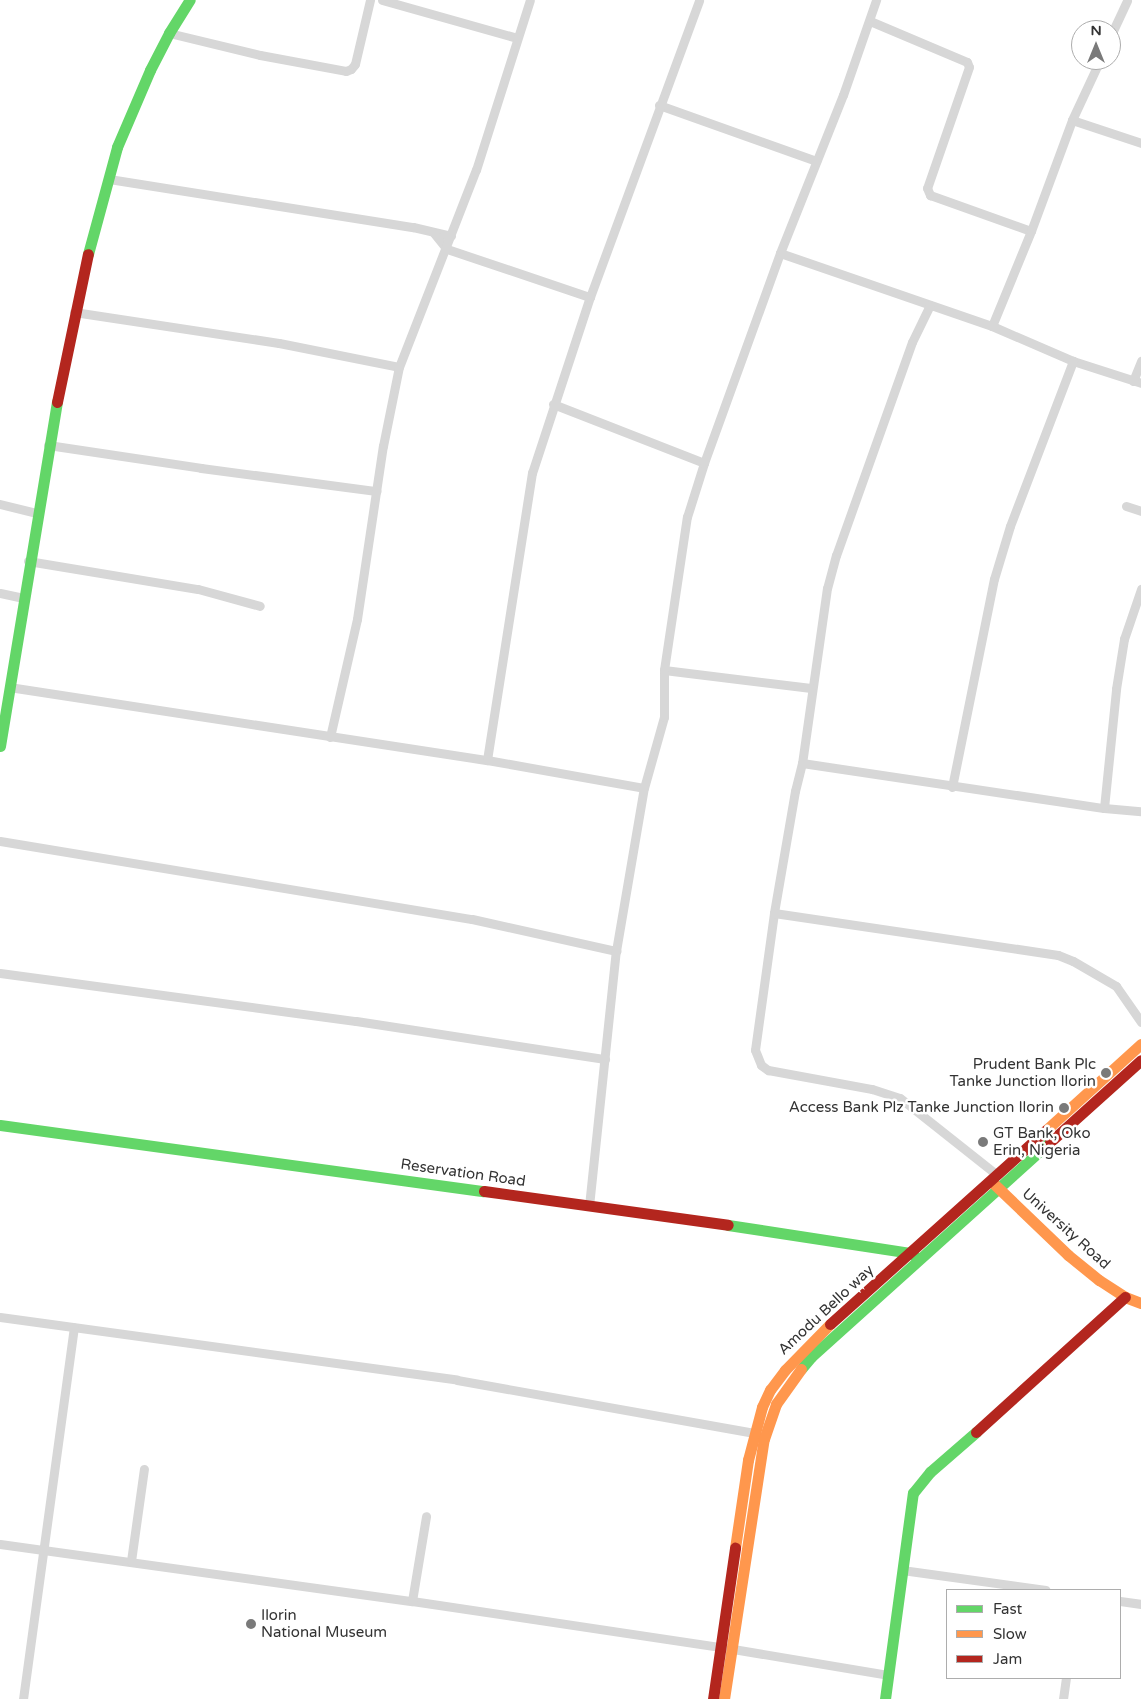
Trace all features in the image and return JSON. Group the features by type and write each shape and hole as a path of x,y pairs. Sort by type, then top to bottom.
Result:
{"street":[{"path":"0,746 19,634 36,512 74,312 117,147 169,33 190,0"},
{"path":"169,33 260,56 346,71 355,64 370,0"},
{"path":"382,0 517,38"},
{"path":"330,737 357,619 382,446 399,367 476,170 530,0"},
{"path":"487,760 532,473 553,404 590,297 699,0"},
{"path":"589,1206 616,951 644,788 664,717 664,670 688,516 704,463 780,253 870,21 876,0"},
{"path":"1118,20 1127,0"},
{"path":"870,21 967,62 969,67 927,188 930,194 1031,230"},
{"path":"992,326 1031,230 1072,120 1095,70"},
{"path":"659,105 816,161"},
{"path":"1072,120 1141,143"},
{"path":"109,179 451,236"},
{"path":"433,232 446,249 590,297"},
{"path":"780,253 992,326 1073,360 1137,382 1141,361"},
{"path":"930,305 912,342 836,555 823,608 802,763 795,791 774,913 755,1042 756,1058 768,1070 872,1089 894,1095 950,1137 996,1179"},
{"path":"74,312 279,343 399,367"},
{"path":"952,787 994,579 1010,526 1073,360"},
{"path":"553,404 704,463"},
{"path":"48,445 201,468 376,490"},
{"path":"0,504 36,512"},
{"path":"1126,506 1141,511"},
{"path":"28,561 198,589 260,606"},
{"path":"1104,808 1116,689 1124,639 1141,589"},
{"path":"0,593 23,598"},
{"path":"664,670 811,688"},
{"path":"9,687 487,760 644,788"},
{"path":"802,763 952,787 1104,808 1141,811"},
{"path":"0,840 472,919 616,951"},
{"path":"774,913 1058,955 1073,960 1116,986 1141,1022"},
{"path":"0,973 327,1016 605,1059"},
{"name":"Amodu Bello way","path":"713,1699 727,1648 764,1439 776,1404 791,1381 811,1357 920,1259 996,1179 1141,1044"},
{"name":"Amodu Bello way","path":"724,1699 727,1648 748,1460 754,1433 766,1398 785,1370 835,1319 996,1179 1141,1060"},
{"name":"Reservation Road","path":"0,1125 589,1206 910,1253 920,1259"},
{"name":"University Road","path":"996,1179 1098,1270 1121,1285 1141,1294"},
{"name":"University Road","path":"996,1179 1068,1255 1125,1297 1141,1303"},
{"path":"885,1699 913,1493 919,1484 944,1459 1009,1404 1125,1297"},
{"path":"0,1317 457,1380 754,1433"},
{"path":"23,1699 74,1327"},
{"path":"131,1561 144,1470"},
{"path":"412,1601 426,1516"},
{"path":"0,1544 412,1601 727,1648 888,1675"},
{"path":"902,1570 1039,1589"},
{"path":"1121,1601 1141,1604"},
{"path":"1063,1699 1066,1679"}],"traffic: fast":[{"path":"88,254 117,147 150,70 169,33 190,0"},
{"path":"0,746 57,402"},
{"path":"0,1125 484,1191"},
{"path":"801,1369 811,1357 1050,1142"},
{"path":"728,1225 910,1253 915,1256"},
{"path":"885,1699 913,1493 930,1472 976,1432"}],"traffic: slow":[{"path":"1046,1130 1141,1044"},
{"path":"993,1183 1068,1255 1099,1280 1125,1297 1141,1303"},
{"path":"735,1548 748,1460 762,1407 770,1390 785,1370 830,1324"},
{"path":"724,1699 764,1439 776,1404 801,1369"}],"traffic: jam":[{"path":"57,402 88,254"},
{"path":"1050,1142 1141,1060"},
{"path":"830,1324 1046,1130"},
{"path":"484,1191 728,1225"},
{"path":"976,1432 1125,1297"},
{"path":"713,1699 735,1548"}],"place":[{"name":"Prudent Bank Plc Tanke Junction Ilorin","path":"1106,1073"},
{"name":"Access Bank Plz Tanke Junction Ilorin","path":"1064,1108"},
{"name":"GT Bank, Oko Erin, Nigeria","path":"983,1142"},
{"name":"Ilorin National Museum","path":"251,1624"}]}
